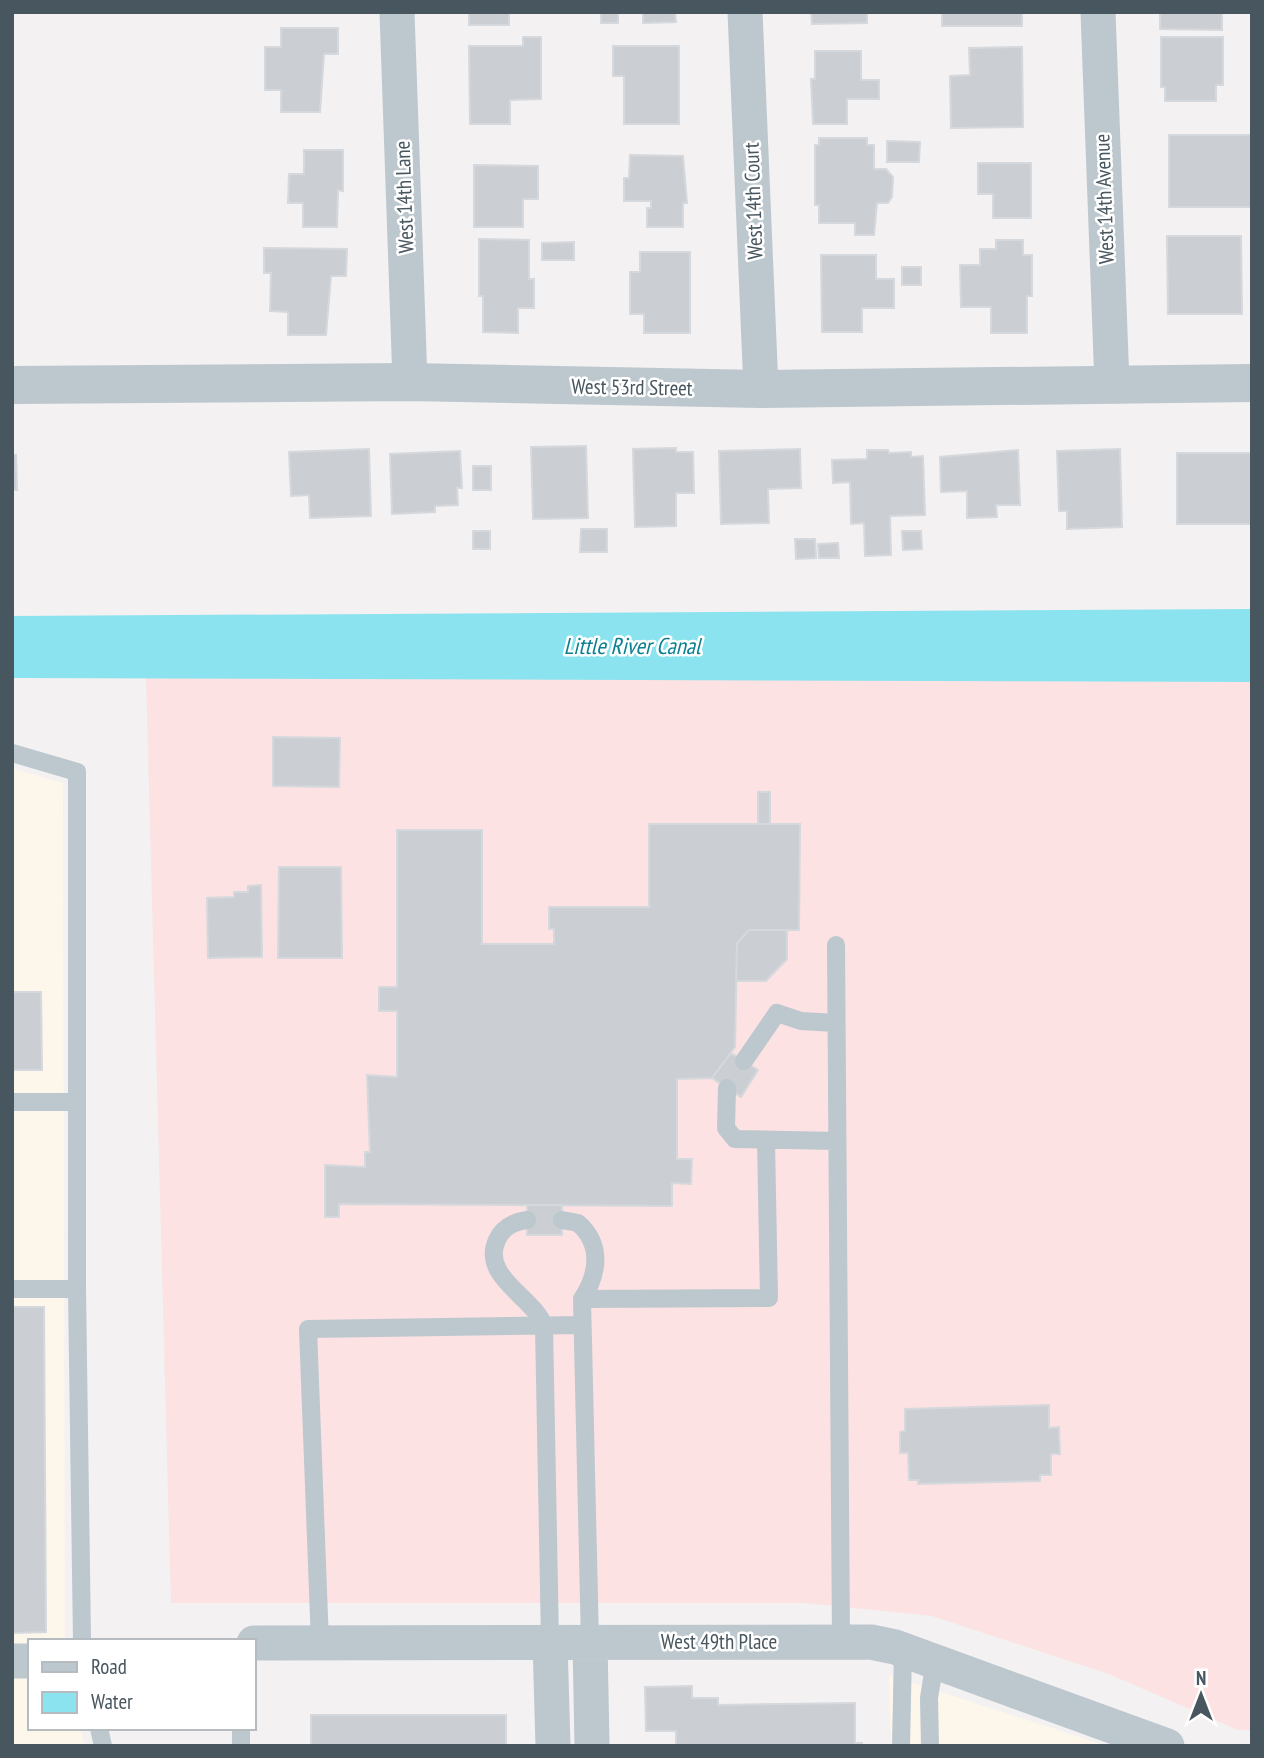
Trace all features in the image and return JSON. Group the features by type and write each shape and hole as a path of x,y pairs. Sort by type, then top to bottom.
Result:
{"street":[{"name":"West 14th Lane","path":"397,12 410,382"},
{"name":"West 14th Court","path":"746,12 761,390"},
{"name":"West 14th Avenue","path":"1098,12 1112,385"},
{"name":"West 53rd Street","path":"12,385 410,382 761,390 1252,383"},
{"path":"550,1641 553,1746"},
{"path":"590,1642 593,1746"},
{"name":"West 49th Place","path":"256,1643 871,1642 919,1655 1099,1733 1167,1746"}],"lane":[{"path":"12,753 77,772 77,1289 82,1639"},
{"path":"835,945 841,1641"},
{"path":"744,1061 777,1013 801,1020 835,1023"},
{"path":"727,1088 727,1133 735,1139 837,1141"},
{"path":"12,1102 77,1102"},
{"path":"582,1298 769,1298 766,1141"},
{"path":"527,1220 504,1228 496,1242 493,1258 501,1275 540,1314 544,1326 550,1641"},
{"path":"562,1220 578,1223 594,1244 595,1271 592,1284 582,1298 581,1325 590,1642"},
{"path":"12,1289 77,1289"},
{"path":"320,1643 308,1329 581,1325"},
{"path":"901,1746 919,1655"},
{"path":"919,1655 929,1698 930,1746"}],"shaded area":[{"path":"146,677 1252,682 1252,1730 1238,1730 1109,1674 932,1616 805,1603 171,1603"},
{"path":"12,768 63,783 65,1639 28,1639 28,1730 81,1730 85,1746 12,1746"},
{"path":"889,1675 1107,1746 891,1746"}],"water":[{"name":"Little River Canal","path":"1252,609 1252,682 12,678 12,616"}],"building":[{"path":"469,12 509,12 509,25 469,25"},
{"path":"601,12 618,12 618,23 601,23"},
{"path":"643,12 675,12 676,22 643,23"},
{"path":"811,12 867,12 867,23 812,24"},
{"path":"942,12 1022,12 1022,26 942,26"},
{"path":"1160,12 1222,12 1222,30 1160,29"},
{"path":"281,28 338,28 338,54 324,54 320,112 281,112 281,90 265,90 265,47 281,47"},
{"path":"523,37 541,37 541,99 510,100 510,124 470,124 469,46 523,46"},
{"path":"1161,37 1223,37 1223,85 1216,85 1216,101 1165,101 1165,87 1161,87"},
{"path":"613,46 679,46 679,124 624,124 624,76 613,76"},
{"path":"1022,47 1023,127 951,128 950,76 970,75 969,48"},
{"path":"815,51 861,51 861,80 879,80 879,99 847,99 847,124 813,124 811,79 815,79"},
{"path":"1169,135 1252,135 1252,207 1169,207"},
{"path":"819,138 867,138 867,145 874,145 874,169 886,169 893,177 892,197 888,203 877,203 874,235 855,235 855,223 819,223 819,205 815,205 815,145 819,145"},
{"path":"887,141 920,142 919,162 887,162"},
{"path":"304,150 343,150 343,191 338,190 337,227 303,227 303,203 288,203 289,174 304,174"},
{"path":"630,155 683,156 687,203 683,203 683,227 647,227 647,208 651,208 651,201 624,201 624,178 629,178"},
{"path":"978,163 1031,163 1031,218 993,218 993,194 978,194"},
{"path":"474,165 538,166 538,199 523,199 523,227 474,227"},
{"path":"1167,236 1241,236 1242,314 1168,314"},
{"path":"479,239 529,240 529,279 534,279 534,308 518,308 518,333 483,332 483,296 479,296"},
{"path":"996,240 1023,240 1023,255 1032,255 1032,296 1027,296 1027,333 991,333 991,307 961,307 960,265 980,265 980,249 996,249"},
{"path":"574,242 574,260 542,260 542,243"},
{"path":"264,248 347,249 346,276 331,276 326,335 288,335 288,312 270,311 271,273 264,273"},
{"path":"640,252 690,252 690,333 644,333 644,314 630,314 630,272 640,272"},
{"path":"821,255 876,255 876,279 894,279 894,308 862,308 862,332 822,332"},
{"path":"902,267 921,267 921,285 902,285"},
{"path":"586,446 588,518 533,519 531,447"},
{"path":"676,448 676,452 693,452 694,493 676,493 676,526 635,527 633,449"},
{"path":"369,449 371,516 310,518 309,495 291,496 289,452"},
{"path":"800,449 801,488 768,489 769,523 721,524 719,451"},
{"path":"1120,449 1122,527 1067,529 1067,511 1059,511 1057,451"},
{"path":"867,450 911,452 911,457 923,456 925,515 890,516 891,555 865,556 864,523 851,524 850,482 833,483 832,460 867,459"},
{"path":"1018,450 1020,505 996,505 997,517 967,518 967,491 941,492 940,457"},
{"path":"460,451 462,488 457,488 458,505 435,506 435,512 392,514 390,454"},
{"path":"1177,453 1252,453 1252,524 1177,524"},
{"path":"12,455 16,455 17,490 12,490"},
{"path":"473,466 491,466 491,490 473,490"},
{"path":"581,529 607,529 607,552 580,552"},
{"path":"473,531 490,531 490,549 473,549"},
{"path":"902,531 921,531 922,549 903,550"},
{"path":"795,539 815,539 816,558 796,559"},
{"path":"838,543 839,558 819,558 818,544"},
{"path":"273,737 340,738 339,787 273,786"},
{"path":"758,792 770,792 770,824 758,824"},
{"path":"649,824 800,824 799,930 749,930 737,943 735,1047 712,1078 677,1079 677,1159 692,1159 691,1184 672,1183 672,1206 339,1204 339,1217 325,1217 325,1165 365,1167 365,1152 370,1152 367,1075 397,1077 397,1011 379,1011 379,987 397,987 397,830 482,830 482,944 554,944 554,929 549,929 549,907 649,907"},
{"path":"279,867 341,867 342,958 278,958"},
{"path":"261,885 262,957 208,958 207,898 234,897 234,892 248,892 248,886"},
{"path":"749,930 787,930 787,959 766,981 736,981 737,943"},
{"path":"12,992 41,992 42,1070 12,1070"},
{"path":"731,1053 758,1070 741,1097 712,1078"},
{"path":"527,1205 562,1205 562,1235 527,1235"},
{"path":"12,1307 44,1307 46,1632 12,1633"},
{"path":"1049,1405 1049,1428 1059,1427 1060,1454 1051,1454 1051,1475 1040,1475 1040,1481 918,1484 918,1480 909,1480 908,1453 900,1453 900,1432 905,1431 905,1409"},
{"path":"692,1686 692,1698 718,1698 718,1705 855,1703 855,1743 862,1743 862,1746 676,1746 676,1731 646,1731 645,1687"},
{"path":"311,1715 506,1715 506,1746 311,1746"}]}
